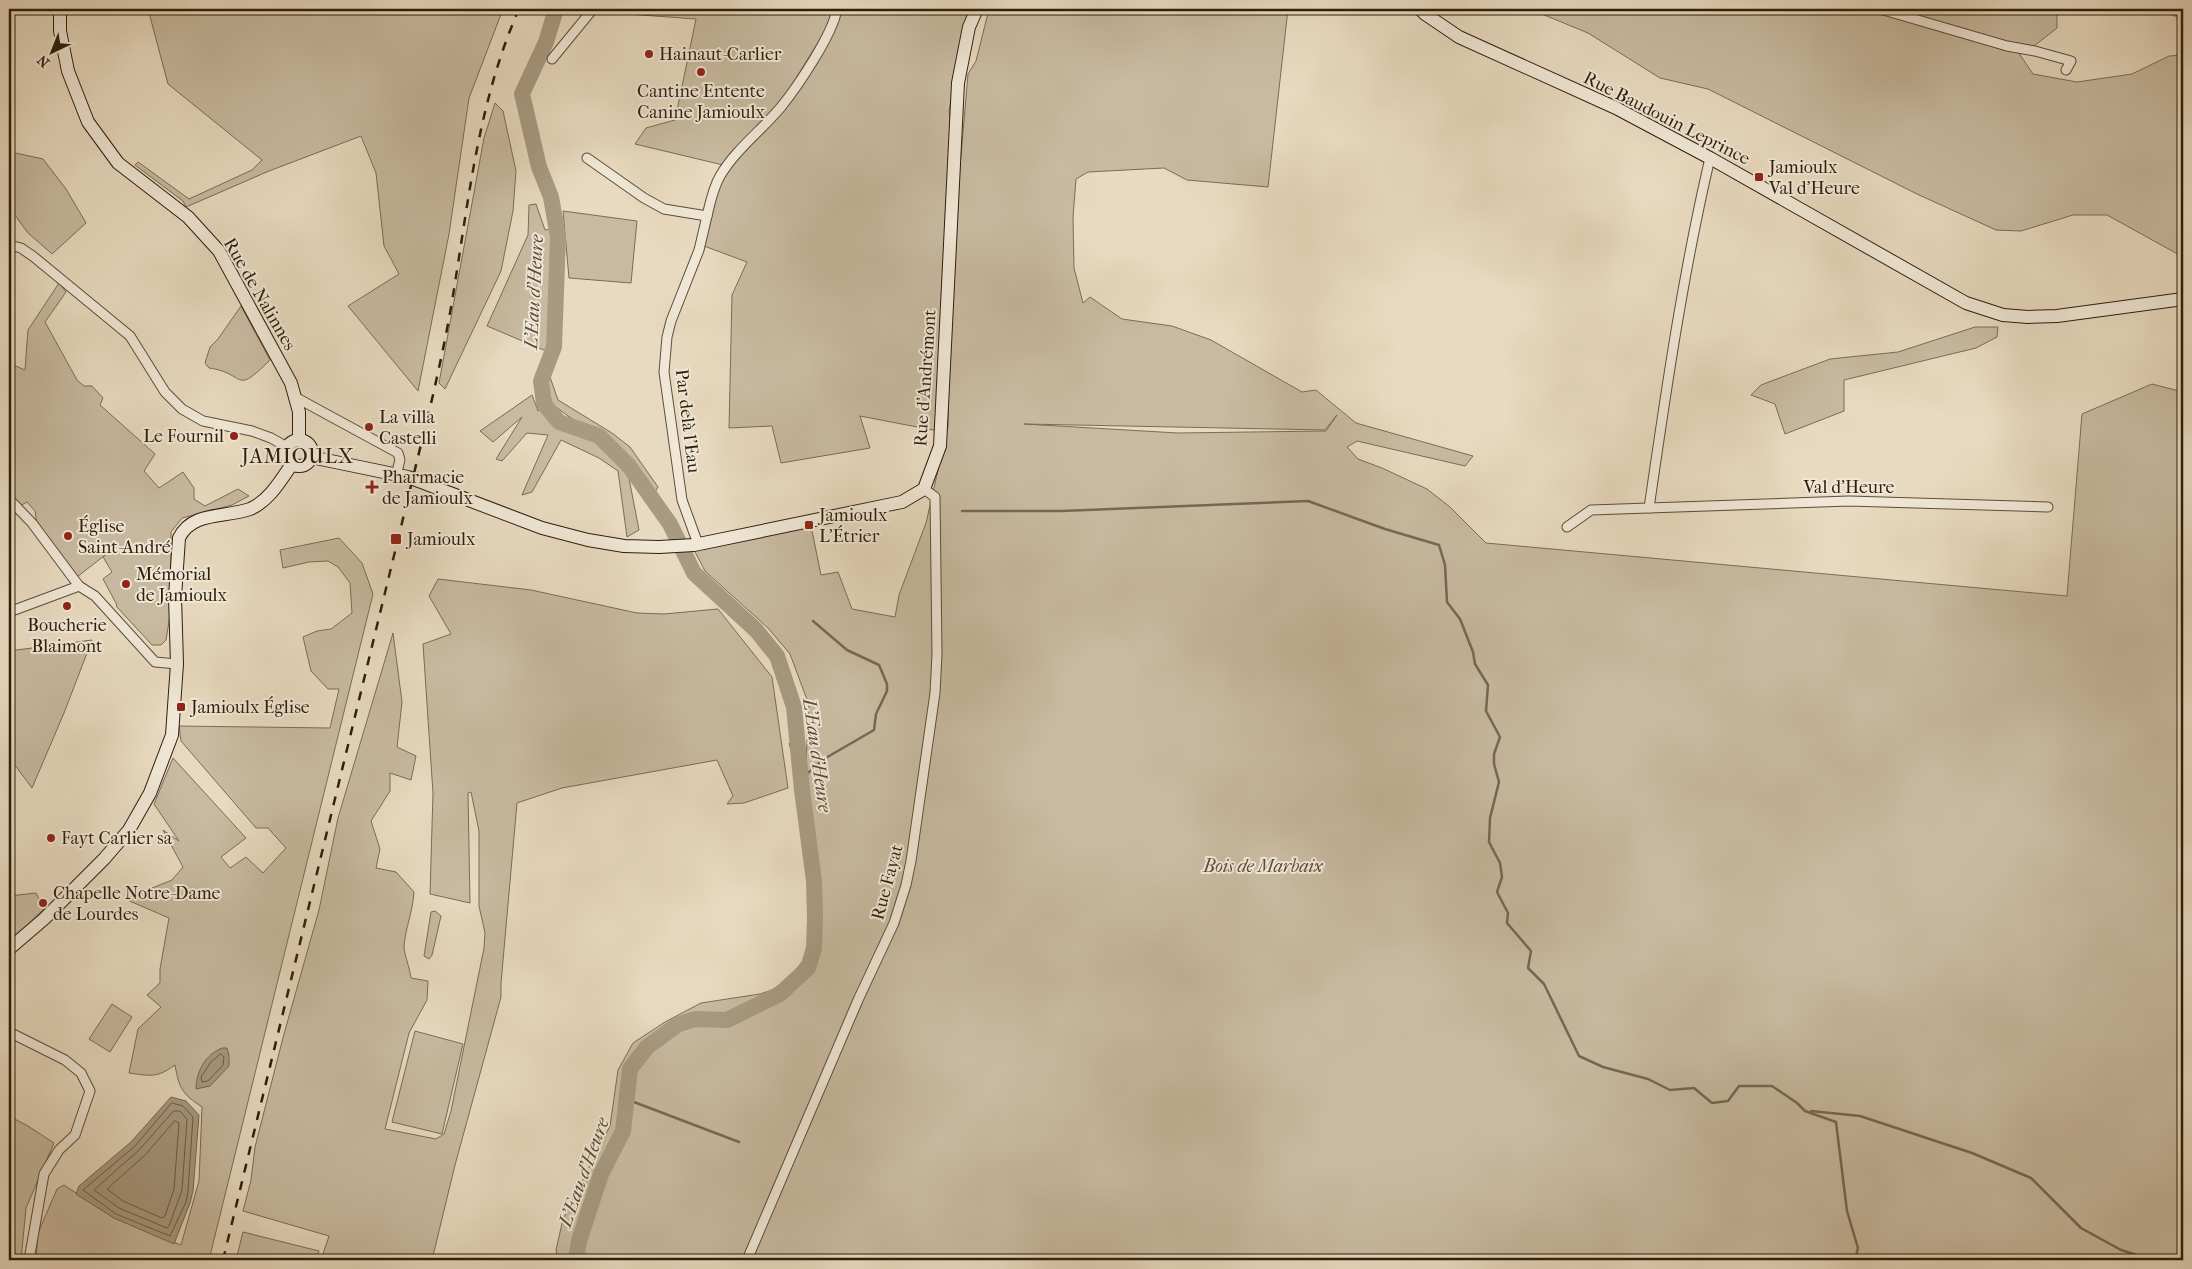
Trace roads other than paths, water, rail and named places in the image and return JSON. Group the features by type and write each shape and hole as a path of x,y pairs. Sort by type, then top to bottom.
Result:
{"street":[{"name":"Rue de Nalinnes","path":"60,9 60,31 68,71 88,122 118,163 188,217 218,251 291,383 299,412 299,440"},
{"path":"552,59 593,9"},
{"name":"Par delà l'Eau","path":"696,544 682,500 664,372 667,337 671,321 699,250 719,177 734,156 780,108 824,42 835,20 837,9"},
{"name":"Rue d'Andrémont","path":"924,489 940,446 958,83 970,27 978,9"},
{"name":"Rue Baudouin Leprince","path":"1420,9 1459,37 1616,108 1710,158 1966,303 2009,316 2056,316 2183,299"},
{"path":"1880,9 2007,46 2035,51 2071,61 2066,70"},
{"path":"586,158 644,198 664,209 707,216"},
{"path":"1649,508 1665,395 1692,235 1710,158"},
{"path":"9,245 21,248 34,257 130,336 165,392 182,409 202,420 231,426 271,438 287,447"},
{"path":"295,397 398,453 400,460 396,475"},
{"path":"299,440 305,441 310,446 312,457 308,463 301,466 292,464 286,456 287,447 292,441 299,440"},
{"path":"312,457 412,479 542,528 606,543 659,548 696,544 902,502 924,489"},
{"path":"9,949 44,919 104,859 129,830 150,793 172,735 177,664 176,597 179,538 183,530 190,523 207,517 250,508 266,499 292,464"},
{"name":"Rue Fayat","path":"747,1260 858,1000 894,923 912,861 935,693 937,654 935,497 924,489"},
{"path":"9,498 32,523 79,586 95,596 155,662 177,664"},
{"name":"Val d'Heure","path":"1567,527 1591,510 1849,501 2048,507"},
{"path":"9,612 79,586"},
{"path":"9,1032 65,1060 81,1073 90,1091 75,1135 58,1150 44,1174 29,1260"}],"water":[{"path":"222,1048 227,1048 229,1066 210,1086 196,1089 200,1070 206,1060"},
{"path":"171,1097 186,1101 199,1115 193,1191 174,1244 114,1218 76,1194 79,1186 131,1142"}],"waterway":[{"name":"L'Eau d'Heure","path":"556,9 546,42 522,94 539,167 551,197 558,237 554,347 541,381 544,404 559,422 599,436 629,466 670,524 694,573 756,630 777,656 794,707 802,790 814,881 815,918 814,948 808,968 780,994 727,1020 695,1019 677,1025 647,1047 630,1069 623,1131 601,1174 579,1241 576,1260"},
{"name":"L'Eau d'Heure","path":"2177,9 2183,12"},
{"path":"962,511 1062,511 1308,501 1385,529 1439,545 1445,565 1447,602 1460,619 1473,652 1475,664 1488,685 1486,711 1500,737 1494,754 1494,764 1499,782 1490,818 1489,842 1500,863 1502,877 1497,892 1508,913 1507,923 1531,951 1528,968 1544,984 1579,1056 1603,1067 1648,1079 1670,1090 1694,1088 1712,1103 1728,1101 1739,1086 1772,1086 1797,1103 1805,1111 1836,1122 1847,1211 1858,1248 1855,1260"},
{"path":"801,779 824,759 874,730 876,714 887,691 887,684 879,665 847,650 813,621"},
{"path":"626,1099 739,1142"},
{"path":"1811,1111 1860,1116 1972,1153 2031,1178 2081,1228 2121,1250 2153,1260"}],"railway":[{"path":"223,1260 433,395 450,313 468,197 483,121 504,46 519,9"}],"place":[{"name":"Hainaut-Carlier","path":"649,54"},
{"name":"Cantine Entente Canine Jamioulx","path":"701,72"},
{"name":"Jamioulx Val d'Heure","path":"1759,177"},
{"name":"La villa Castelli","path":"369,427"},
{"name":"Le Fournil","path":"234,436"},
{"name":"Pharmacie de Jamioulx","path":"372,487"},
{"name":"Jamioulx L'Étrier","path":"809,525"},
{"name":"Église Saint-André","path":"68,536"},
{"name":"Jamioulx","path":"396,539"},
{"name":"Mémorial de Jamioulx","path":"126,584"},
{"name":"Boucherie Blaimont","path":"67,606"},
{"name":"Jamioulx Église","path":"181,707"},
{"name":"Fayt Carlier sa","path":"51,838"},
{"name":"Chapelle Notre-Dame de Lourdes","path":"43,903"}],"district":[{"name":"JAMIOULX","path":"298,456"}],"park label":[{"name":"Bois de Marbaix","path":"1263,866"}]}
